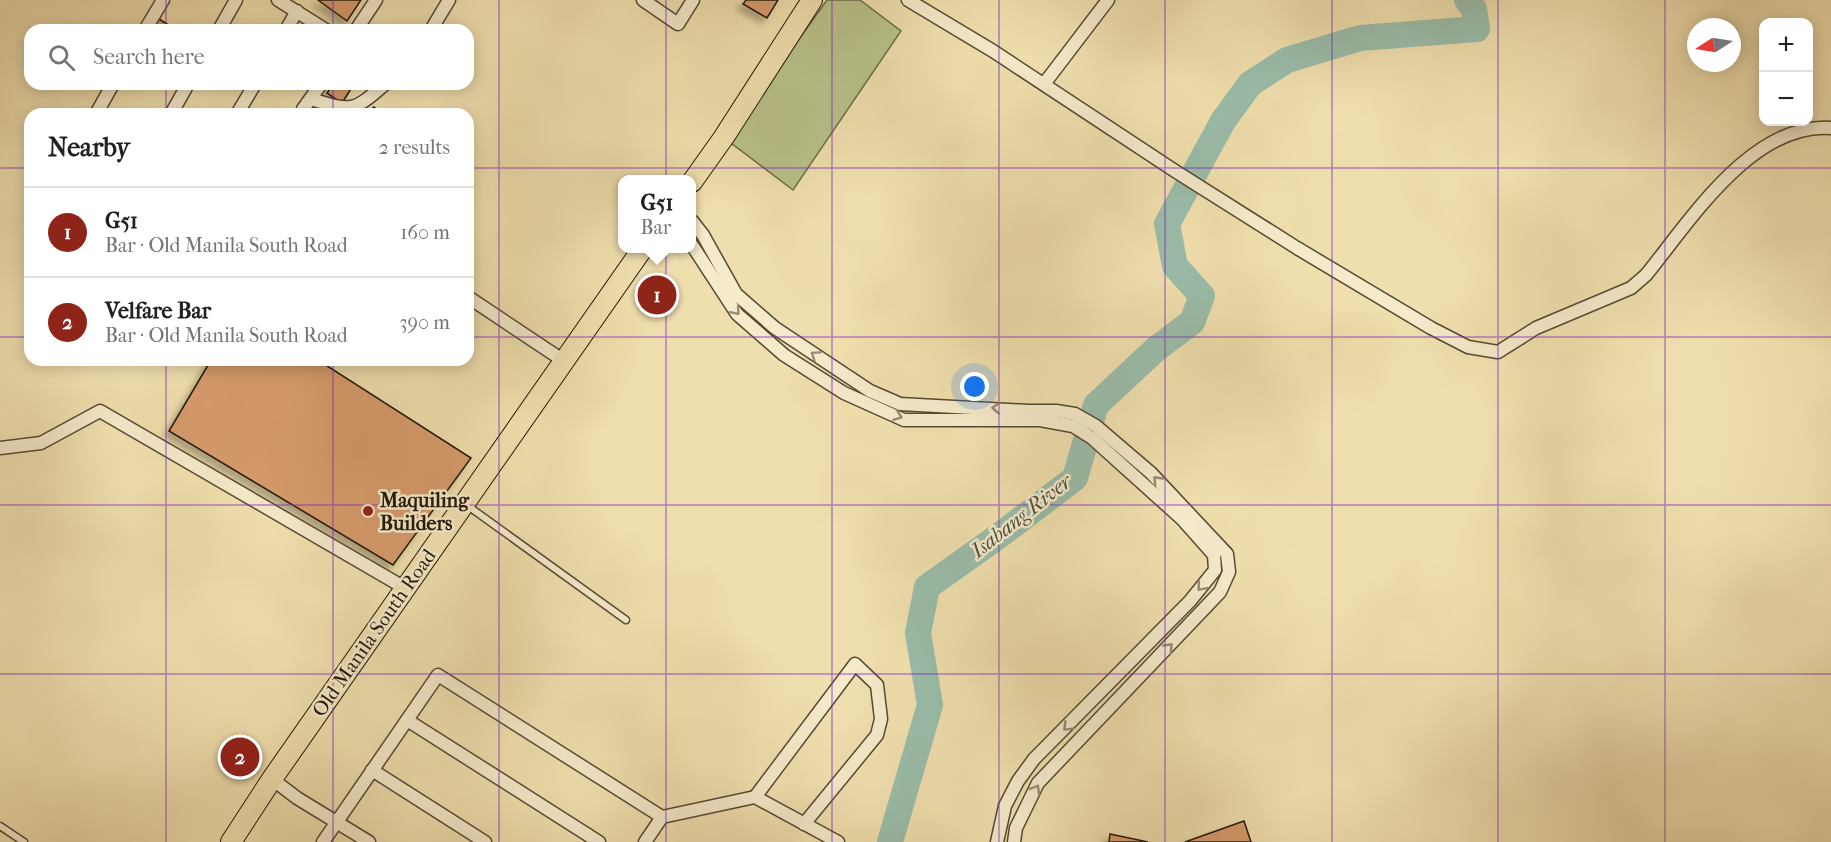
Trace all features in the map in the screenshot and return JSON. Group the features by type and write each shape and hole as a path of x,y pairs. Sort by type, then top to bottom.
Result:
{"main road":[{"path":"696,176 812,0"},
{"name":"Old Manila South Road","path":"231,842 272,779 640,253"}],"street":[{"path":"149,24 163,0"},
{"path":"222,24 236,0"},
{"path":"278,0 317,24"},
{"path":"360,24 376,0"},
{"path":"435,24 449,0"},
{"path":"643,0 678,24 693,0"},
{"path":"908,0 993,51 1199,187 1431,328 1468,346 1498,352 1536,328 1631,288 1646,274 1730,173 1763,146 1818,127 1831,128"},
{"path":"1044,84 1108,0"},
{"path":"289,24 297,11"},
{"path":"99,108 110,90"},
{"path":"174,108 185,90"},
{"path":"241,108 251,90"},
{"path":"304,108 317,90"},
{"path":"353,108 379,90"},
{"path":"311,99 341,108"},
{"path":"696,226 736,294 775,328 870,391 900,404 1056,411 1094,432 1150,474 1227,554 1229,572 1220,592 1038,783 1016,828 1014,842"},
{"path":"696,251 737,314 784,355 844,393 903,420 1074,420"},
{"path":"474,301 564,361"},
{"path":"0,448 41,443 100,411 405,588"},
{"path":"997,842 1005,806 1018,781 1034,759 1190,601 1215,570 1214,555 1182,519 1094,432"},
{"path":"645,842 662,817 755,797 855,664 878,685 881,719 877,735 804,824"},
{"path":"322,842 438,675 662,817"},
{"path":"1111,682 1122,696"},
{"path":"407,720 598,842"},
{"path":"372,770 485,842"},
{"path":"272,779 369,842"},
{"path":"755,797 838,842"}],"lane":[{"path":"465,504 626,620"},
{"path":"0,826 24,842"}],"green space":[{"path":"827,0 860,0 901,31 793,190 727,140"}],"building":[{"path":"318,0 361,0 347,21"},
{"path":"746,0 778,0 767,18 743,4"},
{"path":"159,19 167,24 156,24"},
{"path":"329,90 350,90 342,103 327,93"},
{"name":"Maquiling Builders","path":"207,366 327,366 471,458 393,565 169,431"},
{"path":"1244,821 1251,842 1185,842"},
{"path":"1110,834 1148,842 1109,842"}],"waterway":[{"name":"Isabang River","path":"890,842 930,705 918,633 927,587 1075,478 1096,405 1156,349 1192,322 1202,296 1175,266 1167,224 1223,121 1250,84 1287,60 1360,38 1477,29 1474,9 1467,0"}],"place":[{"name":"G51","path":"657,295"},
{"name":"Maquiling Builders","path":"368,511"},
{"name":"Velfare Bar","path":"240,757"}]}
